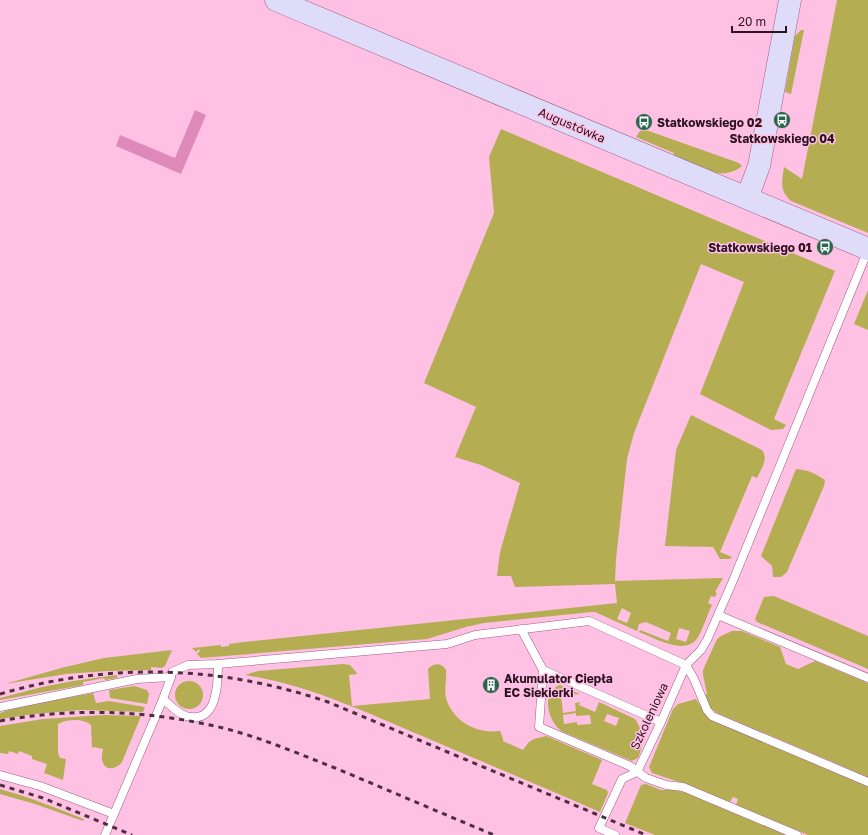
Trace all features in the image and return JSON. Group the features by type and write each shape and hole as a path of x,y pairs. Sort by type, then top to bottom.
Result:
{"street":[{"name":"Augustówka","path":"276,0 868,250"},
{"path":"747,198 759,166 790,0"}],"lane":[{"name":"Szkoleniowa","path":"637,772 686,665 701,650 718,615 868,250"},
{"path":"718,615 868,678"},
{"path":"105,835 163,699 172,672 188,666 447,644 475,635 589,622 686,665 694,679 707,710 712,716 868,782"},
{"path":"521,629 543,670 539,726 630,766 646,778 666,785 683,787 797,835"},
{"path":"163,699 185,716 201,717 207,713 217,689 218,664"},
{"path":"543,670 661,722"},
{"path":"0,706 137,679 171,677"},
{"path":"615,835 599,828 622,779 637,772"},
{"path":"0,775 40,786 114,814"}],"shaded area":[{"path":"837,0 868,0 868,233 791,201 787,197 782,186 784,167 802,179"},
{"path":"801,30 804,30 791,94 785,92 795,36"},
{"path":"195,110 206,115 181,174 116,146 120,135 175,158"},
{"path":"501,129 835,271 774,419 786,425 783,429 771,430 700,394 744,282 701,264 634,433 627,459 615,581 723,578 715,592 717,593 715,597 711,596 708,603 712,605 698,637 693,643 686,646 678,646 639,632 640,630 668,641 671,633 646,622 639,624 637,631 592,612 484,623 427,639 201,658 197,654 200,651 199,649 196,652 192,648 221,645 221,647 229,646 229,644 244,642 617,603 615,584 515,587 511,576 497,576 500,552 520,483 481,465 455,457 476,407 424,383 494,213 489,157","holes":["622,608 631,613 627,623 617,619","679,628 690,631 686,642 676,639"]},
{"path":"646,130 739,163 742,166 728,173 711,173 673,157 674,153 636,137 640,131"},
{"path":"868,290 868,330 854,324"},
{"path":"691,415 762,450 764,453 765,460 762,468 757,478 752,476 720,552 732,557 730,559 720,559 713,547 665,546 676,450"},
{"path":"796,469 808,471 825,480 824,486 787,572 781,577 773,577 772,566 761,556"},
{"path":"774,596 868,636 868,669 757,622 755,619 764,597"},
{"path":"732,631 742,631 780,647 786,664 798,669 815,661 868,683 868,777 717,713 711,708 704,696 707,694 703,670 717,639"},
{"path":"172,650 165,666 162,668 151,667 151,670 66,674 5,684 65,667 104,658"},
{"path":"343,664 350,665 357,674 349,675 352,706 430,699 428,669 437,664 444,667 446,670 445,694 449,706 454,714 467,725 483,730 500,731 503,741 523,750 529,742 546,736 602,760 592,784 607,790 608,793 600,812 335,700 291,685 245,675 258,671"},
{"path":"117,675 117,678 105,680 104,678 83,682 83,685 0,700 0,698 42,687"},
{"path":"189,681 199,685 203,695 199,705 189,709 179,705 175,695 179,685"},
{"path":"560,685 580,694 561,695 563,713 576,711 575,703 580,702 579,705 595,712 599,702 635,719 640,729 642,738 638,758 632,761 563,732 558,728 553,722 548,708 550,694","holes":["576,713 576,716 590,715 591,724 577,725 577,722 564,724 563,715","607,714 619,718 616,726 604,721"]},
{"path":"134,686 147,690 149,694 147,704 110,698 109,690"},
{"path":"93,693 96,703 109,701 145,707 143,712 81,710 34,714 0,719 0,713 14,708"},
{"path":"696,699 708,718 868,786 868,835 808,835 736,805 738,799 733,797 730,802 691,786 652,773 649,767 673,709 678,704"},
{"path":"104,715 141,716 122,762 115,767 110,768 105,766 102,760 103,749 92,748 91,725 79,720 70,720 58,724 58,753 60,758 66,759 63,780 44,773 47,764 32,759 32,756 19,751 18,754 9,751 8,754 0,753 0,726 43,719"},
{"path":"646,784 661,790 684,792 786,835 655,835 625,823 641,785"},
{"path":"0,789 32,799 84,819 83,821 35,804 0,794"}],"railway":[{"path":"0,694 41,684 82,677 123,673 164,672 205,675 247,681 287,690 328,702 646,835"},
{"path":"0,721 52,714 105,712 158,716 210,725 258,738 289,750 494,835"},
{"path":"0,785 43,798 132,835"}],"place":[{"name":"Statkowskiego 04","path":"782,120"},
{"name":"Statkowskiego 02","path":"644,122"},
{"name":"Statkowskiego 01","path":"825,247"},
{"name":"Akumulator Ciepła EC Siekierki","path":"491,685"}]}
